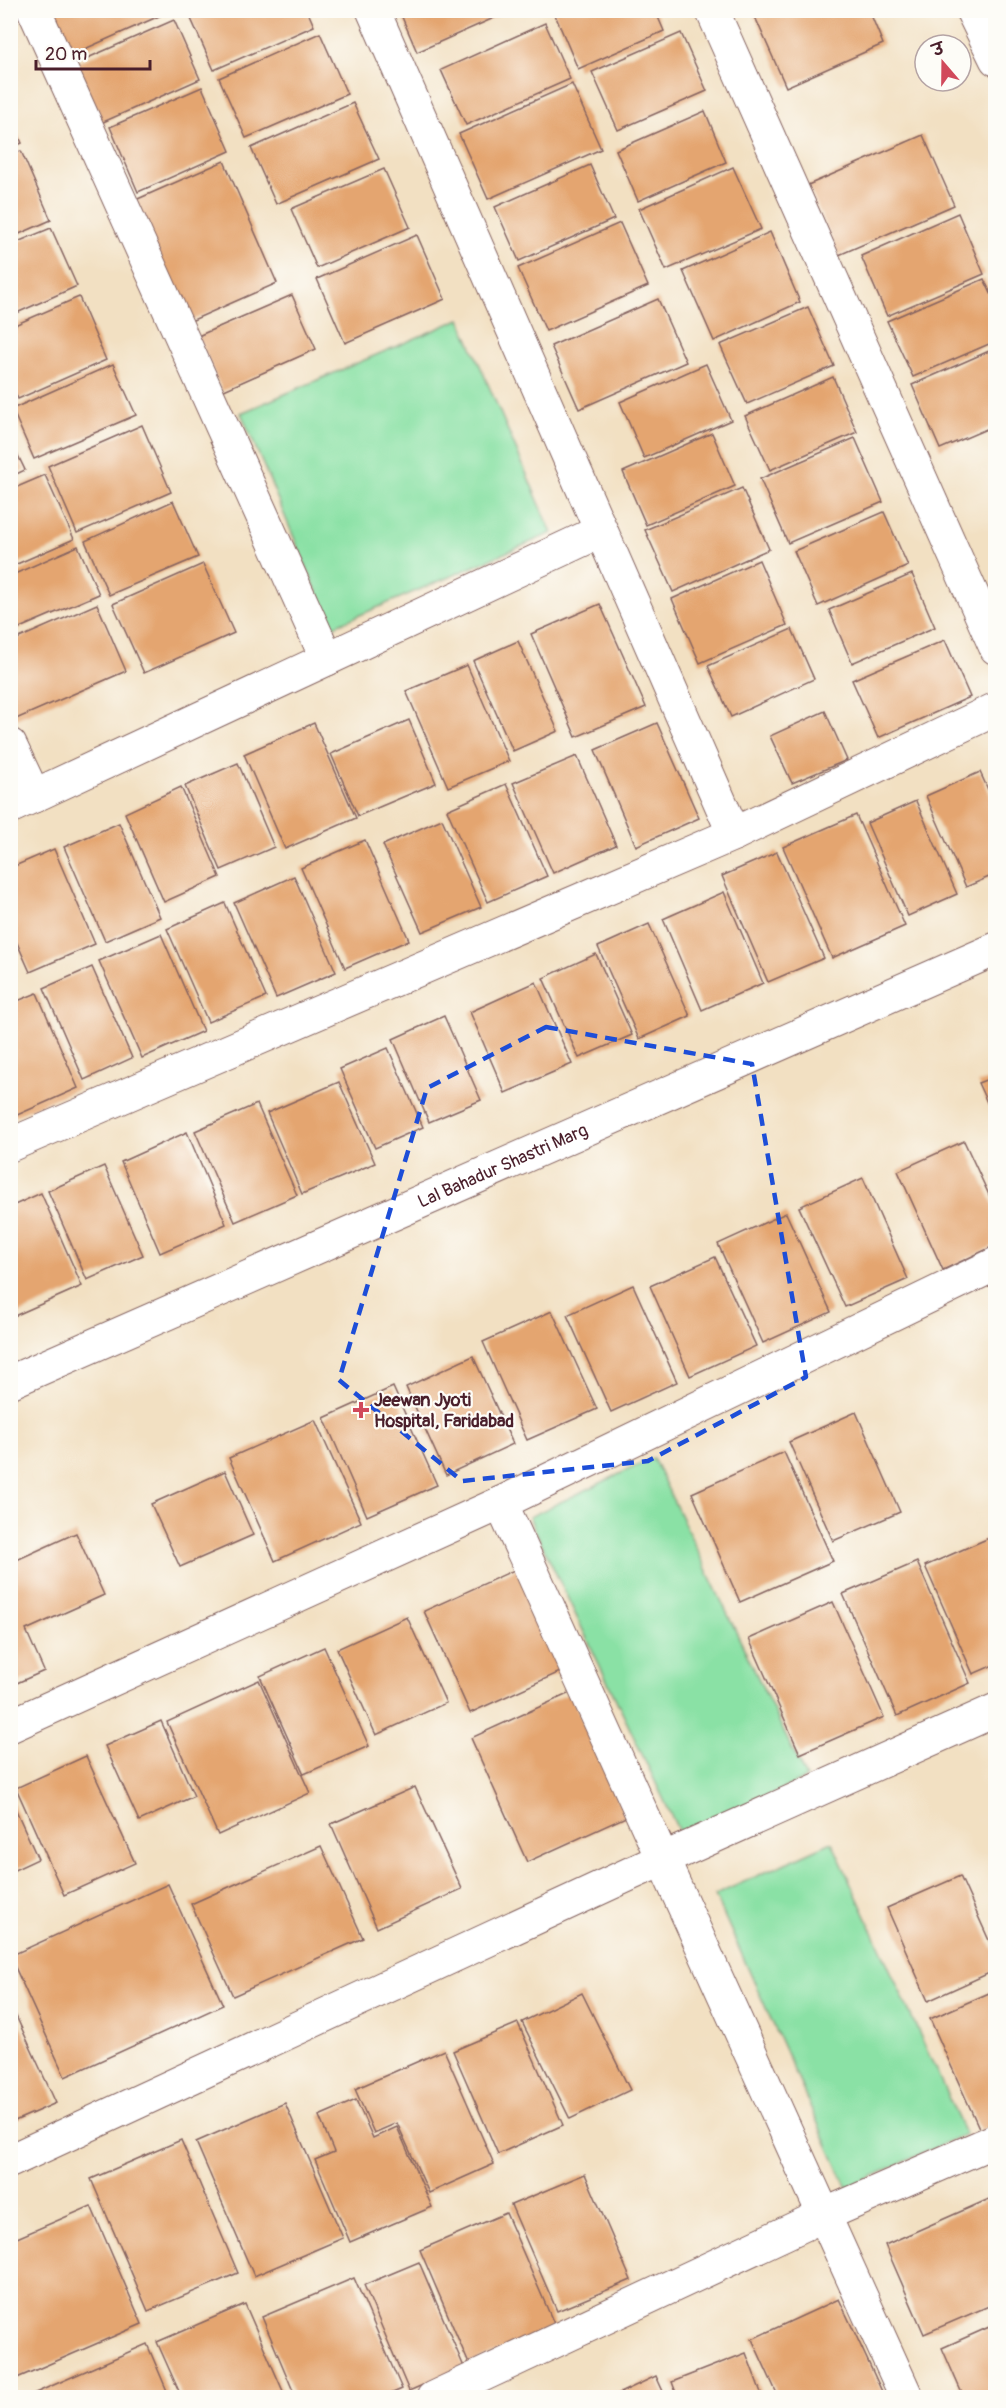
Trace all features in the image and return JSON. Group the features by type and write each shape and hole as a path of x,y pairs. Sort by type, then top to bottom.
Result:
{"street":[{"path":"34,10 327,659"},
{"path":"373,10 734,834"},
{"path":"712,10 996,648"},
{"path":"972,10 996,60"},
{"path":"10,745 22,802 602,531"},
{"path":"10,1145 734,834 996,709"},
{"name":"Lal Bahadur Shastri Marg","path":"10,1382 996,949"},
{"path":"10,1726 501,1503 996,1264"},
{"path":"501,1503 907,2397"},
{"path":"10,2162 663,1860 996,1710"},
{"path":"433,2397 824,2215 996,2140"}],"highlighted area":[{"path":"546,1027 752,1064 806,1377 648,1461 462,1481 339,1380 427,1088"}],"green space":[{"path":"460,319 552,533 332,627 241,413"},
{"path":"653,1458 806,1778 682,1838 529,1517"},
{"path":"832,1842 965,2134 847,2188 715,1895"}],"building":[{"path":"48,10 165,10 166,13 69,56"},
{"path":"191,10 307,10 314,26 214,70 188,12"},
{"path":"399,10 512,10 417,52"},
{"path":"553,10 655,10 664,31 578,69"},
{"path":"752,10 869,10 883,44 786,87"},
{"path":"174,20 200,79 101,123 74,64"},
{"path":"545,23 570,79 466,125 441,70"},
{"path":"320,33 347,94 246,138 219,78"},
{"path":"681,33 707,91 618,130 592,72"},
{"path":"572,84 601,149 488,199 459,134"},
{"path":"202,87 230,151 138,192 110,127"},
{"path":"353,103 379,159 276,204 251,148"},
{"path":"705,111 726,162 638,201 616,150"},
{"path":"10,117 22,143 10,148"},
{"path":"923,135 954,205 839,255 808,185"},
{"path":"21,151 51,220 10,238 10,155"},
{"path":"224,161 277,283 184,324 131,202"},
{"path":"590,165 614,219 519,261 495,207"},
{"path":"733,167 761,229 666,270 639,209"},
{"path":"384,169 410,227 317,268 291,209"},
{"path":"958,213 984,274 887,316 861,256"},
{"path":"620,223 648,286 546,331 518,268"},
{"path":"51,228 77,286 10,316 10,245"},
{"path":"770,232 800,302 714,341 683,271"},
{"path":"417,235 445,299 345,343 317,279"},
{"path":"984,279 996,304 996,341 913,377 887,321"},
{"path":"292,295 316,349 222,391 198,336"},
{"path":"79,297 106,360 18,399 10,381 10,327"},
{"path":"658,299 686,362 579,409 551,346"},
{"path":"808,307 834,366 747,404 720,345"},
{"path":"996,348 996,425 940,449 912,385"},
{"path":"113,364 136,415 34,459 12,409"},
{"path":"706,364 731,420 644,458 620,402"},
{"path":"833,377 857,432 770,470 745,416"},
{"path":"142,425 171,492 77,533 48,466"},
{"path":"712,433 735,486 646,525 623,472"},
{"path":"855,438 883,502 788,543 760,479"},
{"path":"10,439 25,470 10,477"},
{"path":"45,475 74,539 10,567 10,490"},
{"path":"742,488 769,549 673,592 645,530"},
{"path":"173,501 198,557 109,595 85,541"},
{"path":"884,512 908,566 818,606 794,551"},
{"path":"78,546 99,594 10,632 10,576"},
{"path":"759,560 787,625 700,663 672,599"},
{"path":"203,564 234,633 144,673 113,604"},
{"path":"912,574 935,627 852,663 829,610"},
{"path":"97,604 126,671 16,719 10,707 10,642"},
{"path":"600,604 646,707 576,737 531,634"},
{"path":"792,629 814,679 731,717 708,666"},
{"path":"945,640 970,697 878,738 852,680"},
{"path":"518,641 558,731 513,751 473,661"},
{"path":"467,665 509,761 448,787 406,691"},
{"path":"825,711 847,760 792,783 770,736"},
{"path":"409,720 436,783 358,816 331,754"},
{"path":"314,723 356,818 285,849 244,754"},
{"path":"657,723 699,818 636,846 595,750"},
{"path":"577,756 616,845 553,873 513,783"},
{"path":"238,763 274,847 221,870 185,786"},
{"path":"980,772 996,807 996,874 966,887 926,796"},
{"path":"506,784 547,876 488,902 447,810"},
{"path":"181,787 220,877 164,902 125,813"},
{"path":"916,801 957,894 908,916 867,823"},
{"path":"856,815 905,926 832,958 783,847"},
{"path":"442,819 481,907 422,932 383,845"},
{"path":"119,823 160,917 105,941 64,847"},
{"path":"365,840 409,940 345,968 301,868"},
{"path":"54,849 95,944 30,972 10,927 10,868"},
{"path":"777,852 824,958 768,982 722,876"},
{"path":"294,876 336,972 276,998 234,903"},
{"path":"724,892 763,983 702,1010 663,919"},
{"path":"225,903 266,997 208,1022 167,929"},
{"path":"649,924 690,1016 639,1039 598,947"},
{"path":"161,934 203,1031 142,1058 99,961"},
{"path":"596,954 632,1035 579,1058 543,978"},
{"path":"92,967 132,1058 84,1080 44,988"},
{"path":"536,982 572,1064 505,1093 470,1012"},
{"path":"37,993 78,1088 15,1116 10,1106 10,1004"},
{"path":"444,1016 481,1100 429,1122 393,1039"},
{"path":"388,1048 423,1127 375,1148 340,1069"},
{"path":"996,1076 996,1122 978,1083"},
{"path":"339,1082 375,1163 302,1194 267,1113"},
{"path":"257,1104 297,1195 235,1222 195,1131"},
{"path":"187,1132 226,1224 160,1253 121,1162"},
{"path":"964,1141 996,1210 996,1245 943,1270 898,1171"},
{"path":"104,1166 143,1255 87,1280 48,1191"},
{"path":"863,1178 908,1279 845,1307 799,1207"},
{"path":"41,1193 82,1286 12,1317 10,1207"},
{"path":"786,1213 831,1312 763,1343 718,1244"},
{"path":"715,1257 756,1346 690,1376 650,1286"},
{"path":"633,1285 677,1382 611,1412 567,1315"},
{"path":"552,1311 597,1409 527,1440 483,1342"},
{"path":"473,1356 513,1444 446,1475 406,1387"},
{"path":"393,1387 437,1485 367,1516 324,1418"},
{"path":"856,1412 900,1512 833,1541 789,1442"},
{"path":"315,1420 361,1522 275,1561 229,1458"},
{"path":"784,1452 833,1561 740,1602 692,1493"},
{"path":"225,1471 253,1535 180,1567 151,1504"},
{"path":"76,1533 104,1595 26,1630 44,1671 10,1686 10,1563"},
{"path":"996,1535 996,1664 973,1674 925,1566"},
{"path":"917,1562 970,1683 897,1716 843,1594"},
{"path":"523,1566 569,1668 470,1713 424,1611"},
{"path":"833,1602 884,1717 800,1754 749,1639"},
{"path":"407,1617 446,1703 376,1735 337,1649"},
{"path":"324,1647 369,1746 304,1774 260,1676"},
{"path":"259,1680 310,1793 218,1835 167,1722"},
{"path":"570,1693 626,1817 527,1862 471,1738"},
{"path":"161,1721 194,1796 139,1821 105,1746"},
{"path":"86,1756 135,1863 64,1895 16,1788"},
{"path":"415,1787 462,1889 377,1928 331,1824"},
{"path":"10,1797 38,1859 10,1872"},
{"path":"321,1846 363,1938 233,1996 191,1904"},
{"path":"960,1876 996,1956 996,1970 928,2001 887,1908"},
{"path":"168,1884 223,2005 65,2077 10,1956"},
{"path":"996,1990 996,2123 980,2130 930,2019"},
{"path":"582,1993 630,2090 570,2119 522,2022"},
{"path":"10,2003 56,2103 10,2123"},
{"path":"518,2023 563,2125 498,2154 453,2051"},
{"path":"444,2050 494,2164 429,2193 397,2123 374,2133 355,2089"},
{"path":"356,2100 373,2138 397,2127 432,2207 350,2242 315,2160 334,2152 319,2116"},
{"path":"285,2103 343,2238 254,2276 196,2142"},
{"path":"181,2140 238,2273 148,2311 91,2179"},
{"path":"585,2174 631,2280 557,2311 511,2205"},
{"path":"996,2196 996,2303 924,2334 885,2245"},
{"path":"91,2206 142,2324 10,2381 10,2241"},
{"path":"506,2213 555,2326 469,2364 420,2250"},
{"path":"419,2262 464,2367 409,2391 364,2285"},
{"path":"354,2278 402,2389 381,2398 296,2398 262,2317"},
{"path":"839,2299 885,2398 779,2398 752,2339"},
{"path":"245,2304 286,2398 182,2398 157,2342"},
{"path":"996,2324 996,2398 964,2398 942,2348"},
{"path":"147,2344 170,2398 24,2398"},
{"path":"746,2353 763,2398 678,2398 672,2382"},
{"path":"656,2376 666,2398 609,2398"}],"place":[{"name":"Jeewan Jyoti Hospital, Faridabad","path":"361,1410"}]}
